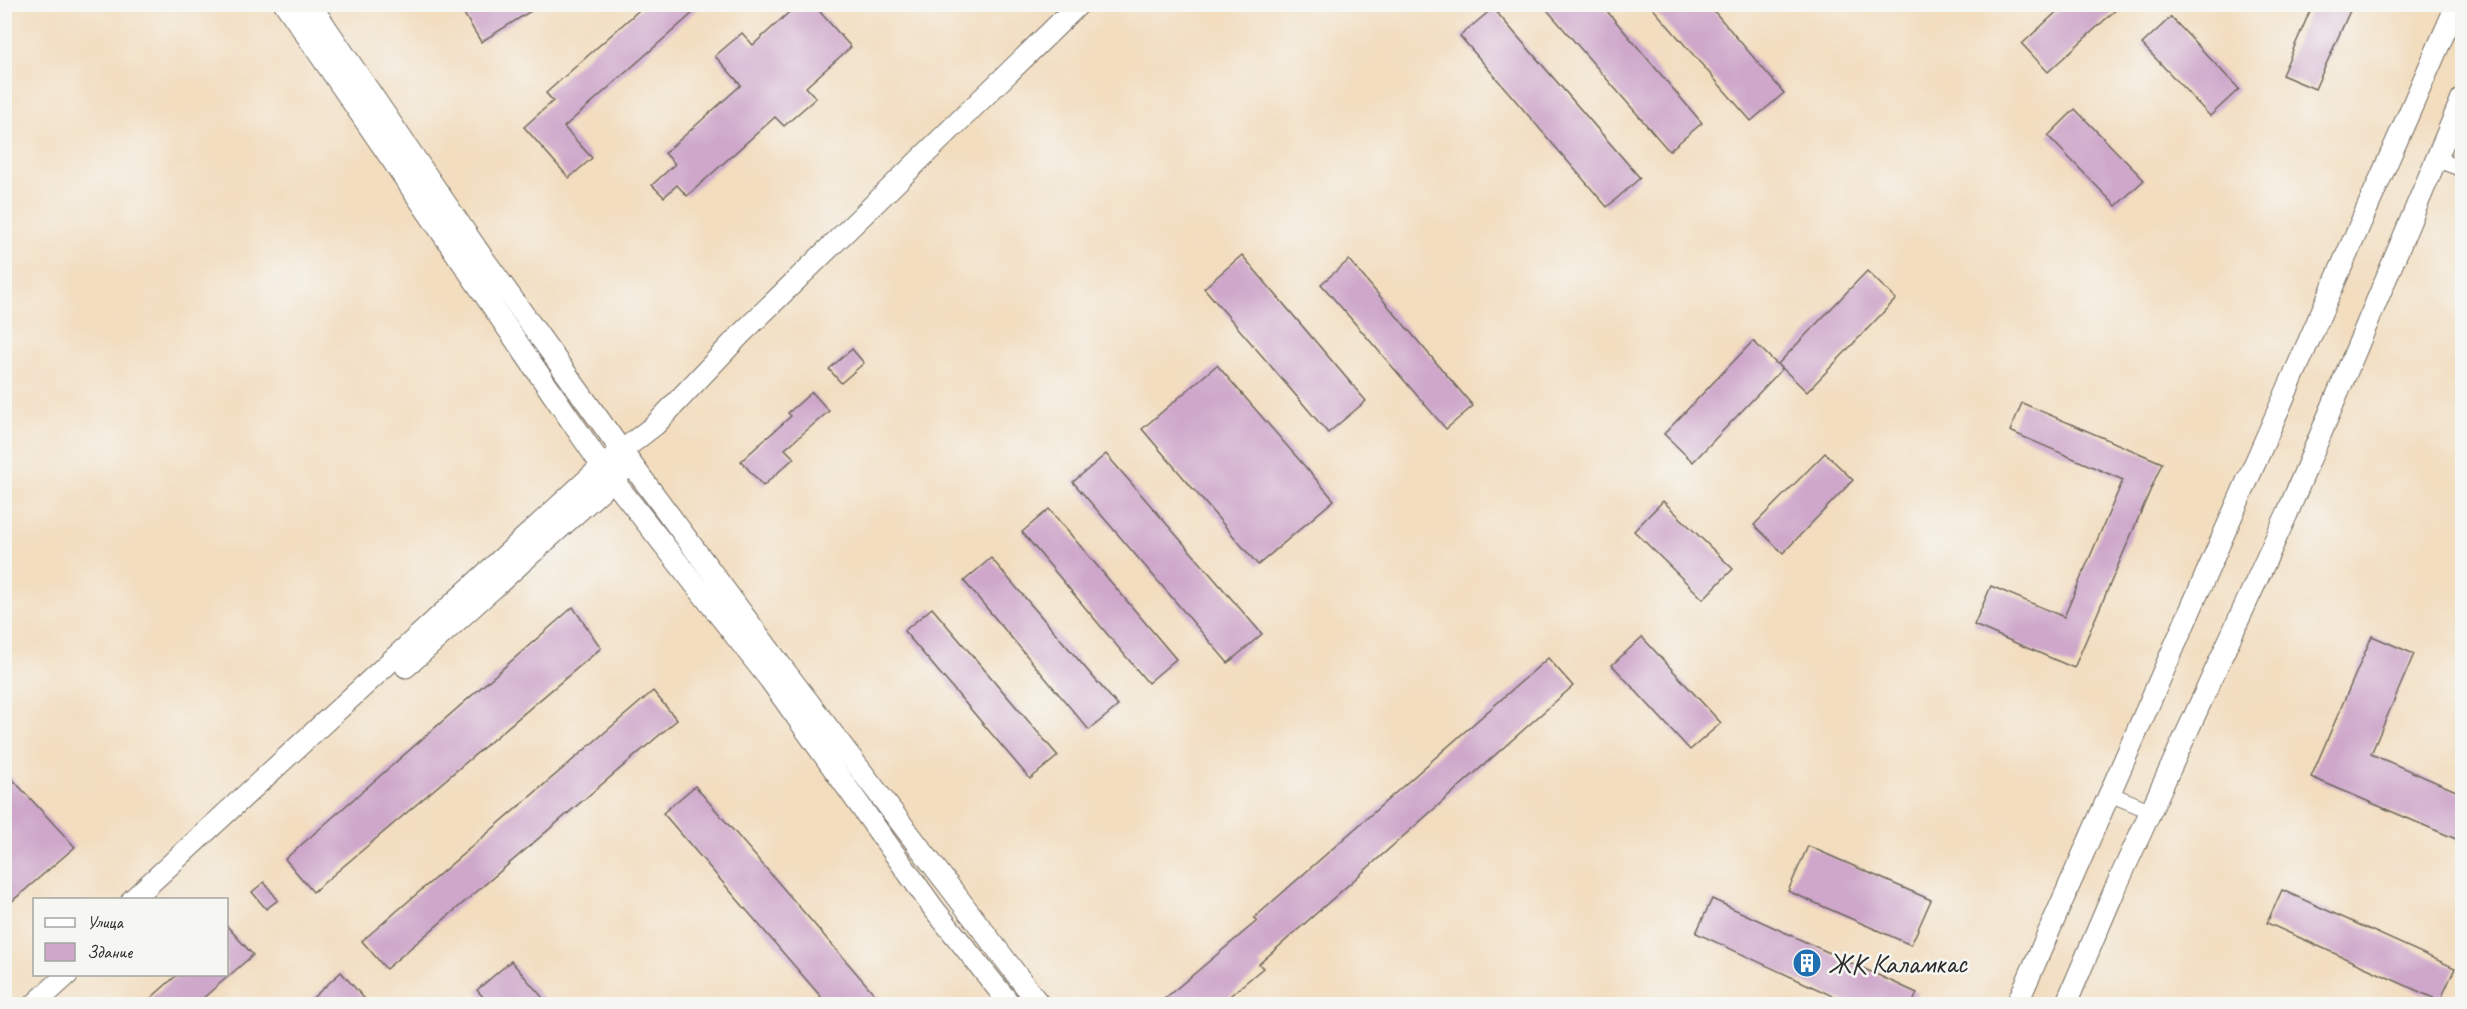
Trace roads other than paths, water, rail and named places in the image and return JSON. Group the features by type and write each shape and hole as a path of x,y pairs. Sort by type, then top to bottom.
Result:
{"main road":[{"path":"285,4 608,473 770,680 934,909 1010,1005"},
{"path":"310,4 476,248 626,457 792,681 1039,1005"},
{"path":"134,898 626,457 740,334 1079,4"},
{"path":"2017,1005 2457,4"},
{"path":"2066,1005 2151,811 2287,514 2435,159 2463,98"},
{"path":"152,898 608,473"},
{"path":"18,1005 50,976"},
{"path":"35,1005 67,976"}],"street":[{"path":"2435,159 2463,169"},
{"path":"2110,794 2151,811"}],"place":[{"name":"ЖК Каламкас","path":"1807,963"}]}
